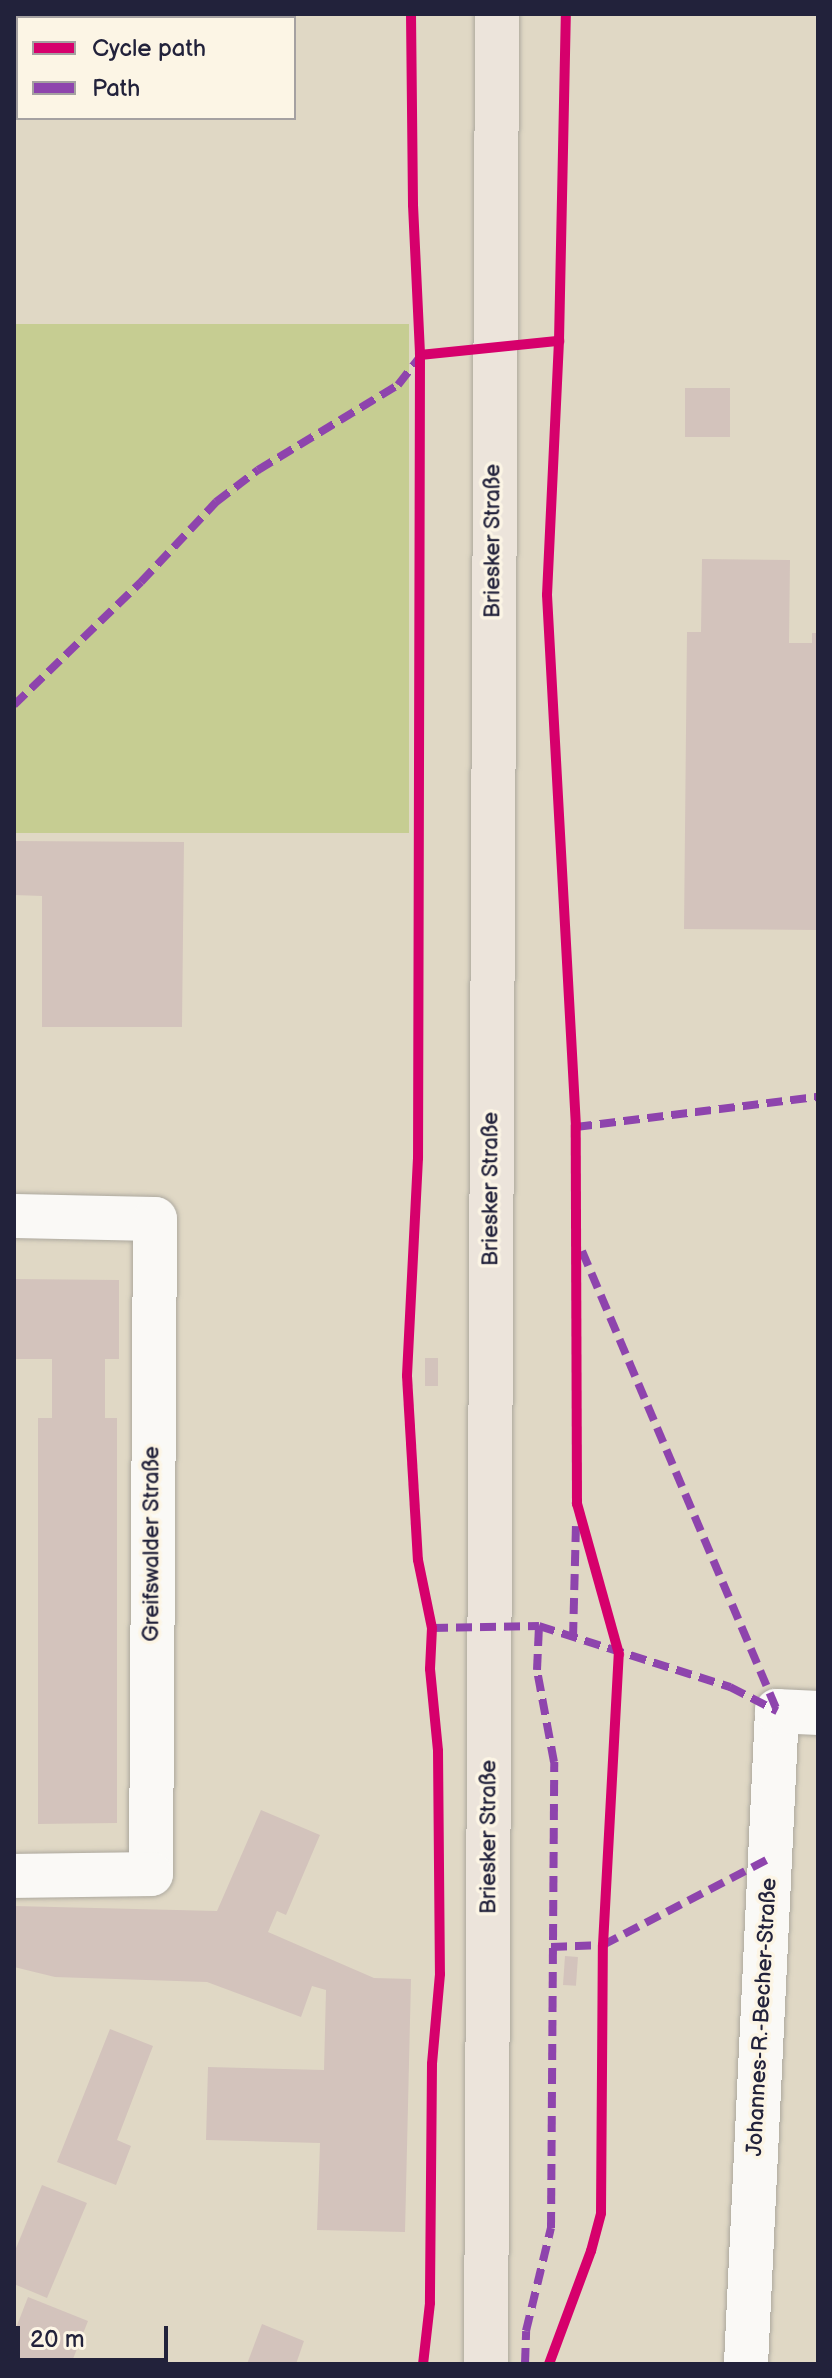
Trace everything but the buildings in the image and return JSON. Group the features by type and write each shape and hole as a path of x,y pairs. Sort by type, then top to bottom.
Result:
{"main road":[{"name":"Briesker Straße","path":"486,2364 497,14"}],"street":[{"name":"Greifswalder Straße","path":"14,1216 155,1219 151,1874 14,1876"},
{"name":"Johannes-R.-Becher-Straße","path":"746,2364 777,1711 818,1713"}],"green space":[{"path":"14,324 409,324 409,833 14,833"}],"marked path":[{"path":"14,705 141,582 216,502 258,470 398,385 418,359"},
{"path":"576,1127 818,1097"},
{"path":"582,1251 777,1711"},
{"path":"573,1638 576,1526"},
{"path":"432,1628 539,1626 730,1687 777,1711"},
{"path":"525,2364 526,2331 551,2228 554,1762 537,1670 539,1626"},
{"path":"551,1947 603,1945 770,1858"}],"cycle path":[{"path":"411,14 413,205 420,355 418,1158 407,1376 418,1560 432,1628 430,1669 438,1751 440,1974 432,2064 430,2303 423,2364"},
{"path":"549,2364 591,2251 601,2213 603,1945 619,1654 577,1504 576,1127 547,595 559,341 566,14"},
{"path":"420,355 559,341"}]}
